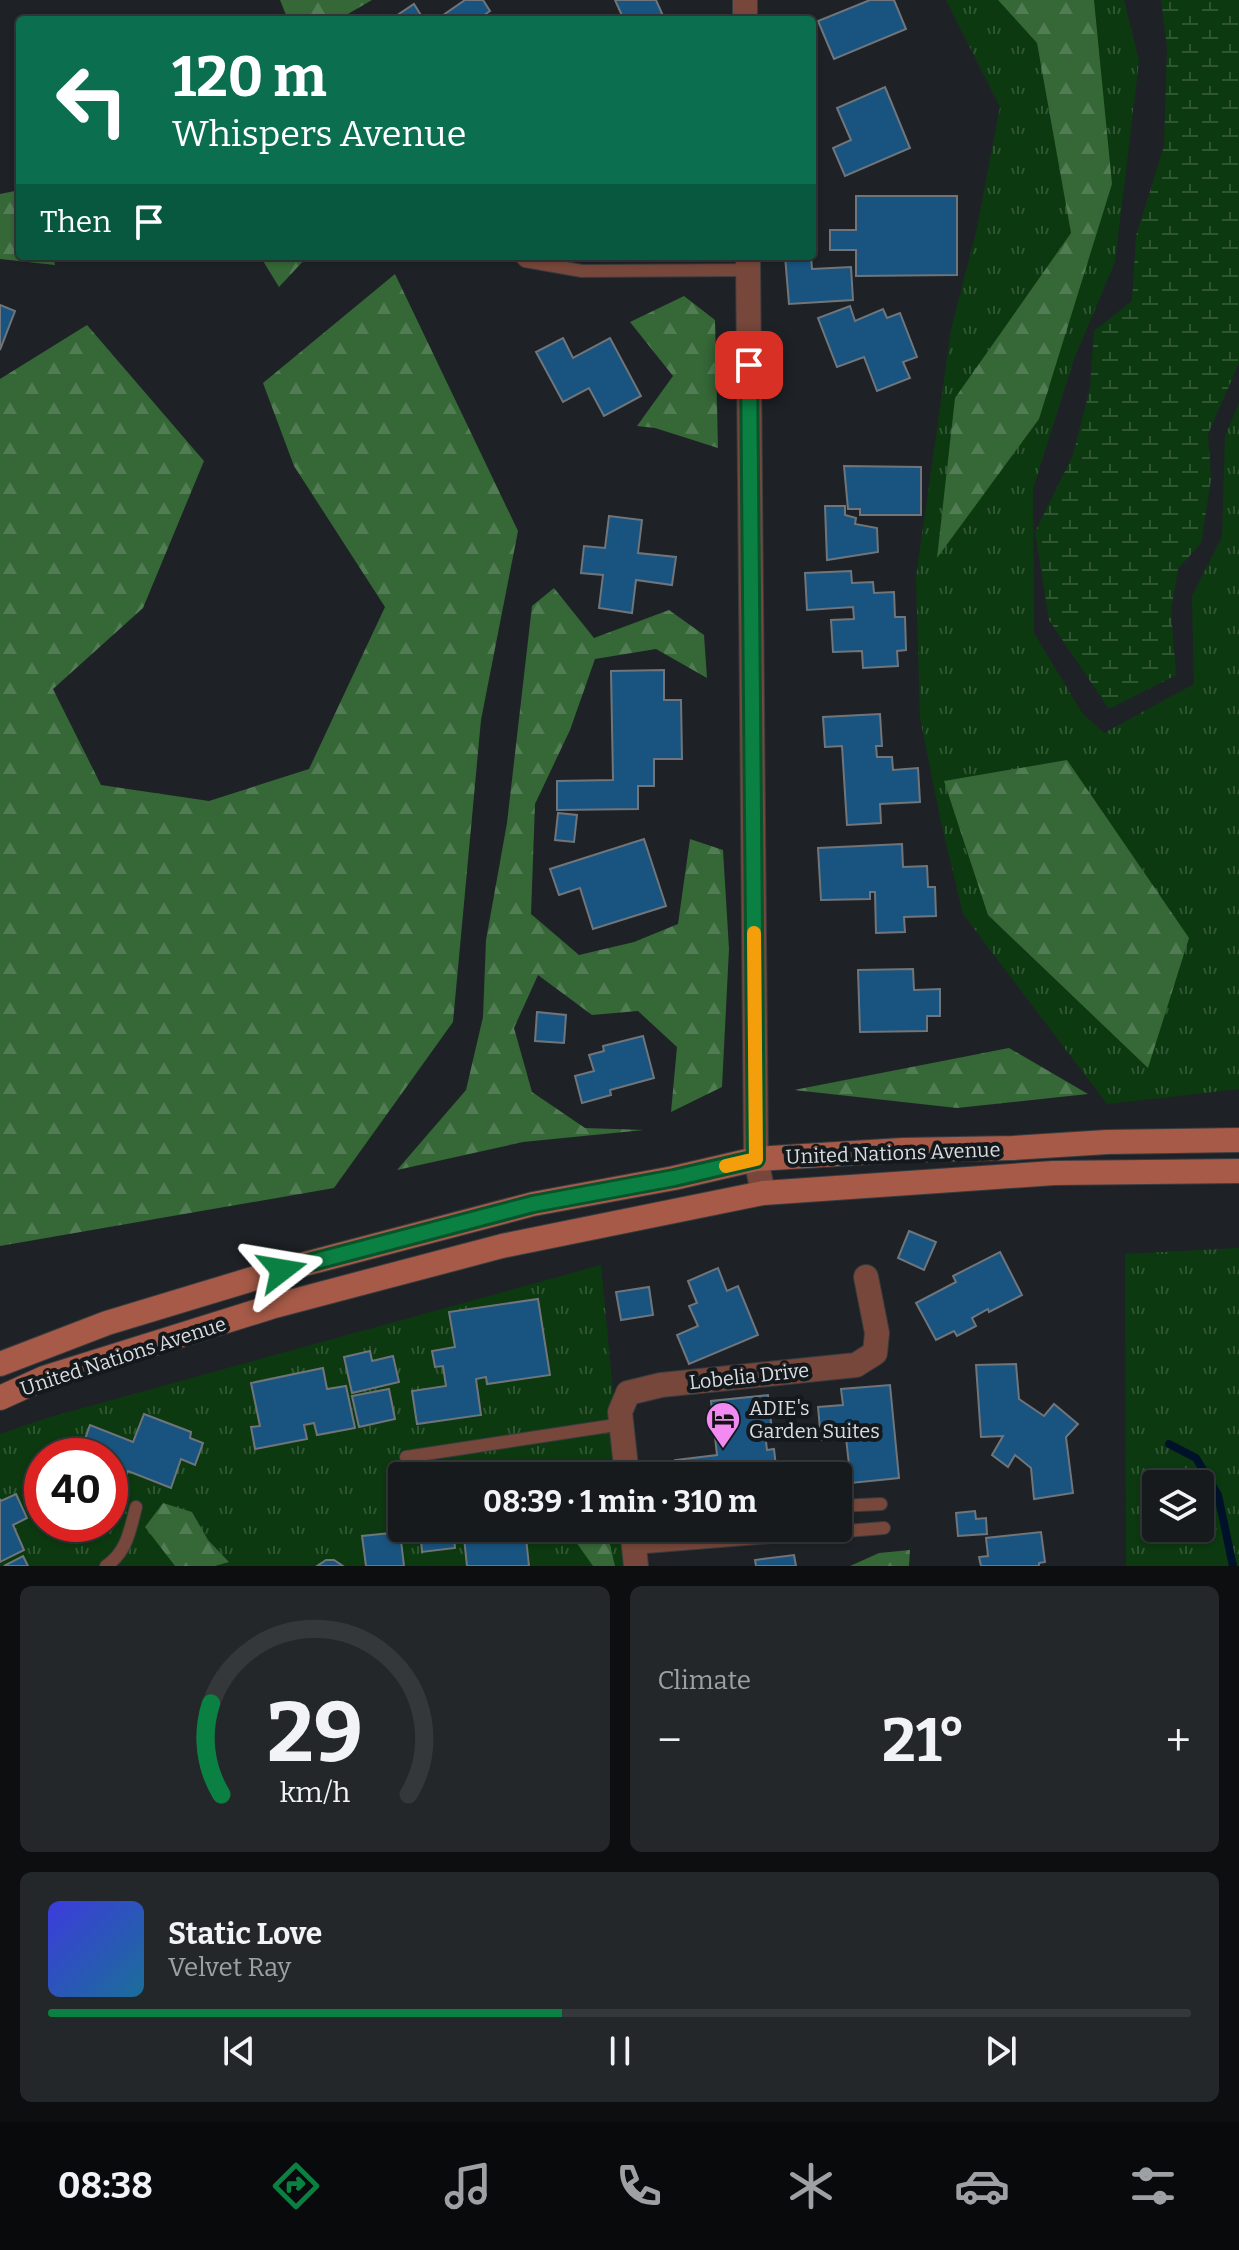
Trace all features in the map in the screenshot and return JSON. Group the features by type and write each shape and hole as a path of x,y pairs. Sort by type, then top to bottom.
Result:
{"street":[{"path":"748,263 756,1159 763,1193"},
{"name":"United Nations Avenue","path":"0,1364 107,1323 282,1270 533,1204 674,1178 756,1159 903,1150 1239,1140"},
{"name":"United Nations Avenue","path":"0,1398 44,1378 286,1303 502,1246 763,1193 1054,1173 1239,1171"},
{"name":"Lobelia Drive","path":"626,1462 620,1412 628,1393 661,1385 856,1365 875,1353 877,1333 866,1277"}],"lane":[{"path":"524,260 582,271 748,263"},
{"path":"406,1457 622,1424"},
{"path":"852,1505 881,1504"},
{"path":"106,1566 114,1560 128,1539 136,1507"},
{"path":"634,1547 884,1528"}],"green space":[{"path":"280,0 372,0 344,16 286,16"},
{"path":"946,0 1124,0 1139,61 1115,262 1074,359 1033,489 1034,633 1082,713 1104,733 1194,684 1192,596 1222,537 1225,436 1239,403 1239,1089 1107,1104 963,914 920,718 916,577 951,330 977,228 1000,107"},
{"path":"998,0 1094,0 1112,184 1039,419 937,558 955,398 1071,233 1037,43"},
{"path":"1161,0 1239,0 1239,363 1208,434 1211,479 1201,543 1178,569 1171,611 1176,675 1109,709 1049,620 1035,532 1073,455 1090,388 1094,331 1132,301 1136,236 1164,146 1167,47"},
{"path":"16,191 16,260 54,260 55,265 0,259 0,194"},
{"path":"262,260 304,260 279,287"},
{"path":"395,274 518,531 481,720 453,1022 334,1188 0,1246 0,379 87,325 204,461 143,608 53,689 101,785 209,801 309,769 385,607 294,466 263,383"},
{"path":"684,296 715,320 718,448 655,428 637,426 673,376 630,322"},
{"path":"554,588 594,638 669,610 704,635 707,678 656,649 595,659 570,730 535,804 531,914 579,955 634,942 678,924 690,839 723,850 729,949 722,1087 671,1112 677,1047 638,1011 592,1015 538,975 514,1028 532,1092 585,1128 644,1130 523,1142 397,1170 466,1090 483,1017 486,940 507,823 532,606"},
{"path":"1067,760 1189,938 1148,1068 988,915 944,781"},
{"path":"1009,1048 1088,1094 957,1108 794,1090"},
{"path":"1239,1248 1239,1566 1126,1566 1125,1254"},
{"path":"601,1265 620,1462 388,1462 388,1542 626,1542 629,1566 0,1566 0,1434 47,1418"},
{"path":"163,1503 192,1512 208,1540 229,1562 215,1566 175,1566 145,1527"},
{"path":"576,1542 609,1542 615,1566 593,1566"},
{"path":"910,1550 909,1566 850,1566 879,1553"}],"building":[{"path":"465,0 483,0 490,11 483,16 442,16"},
{"path":"615,0 656,0 663,16 622,16"},
{"path":"870,0 894,0 906,29 834,59 818,21"},
{"path":"414,4 422,16 396,16"},
{"path":"885,87 910,148 845,176 833,148 851,140 837,108"},
{"path":"856,196 957,196 957,275 856,276 856,250 830,250 830,230 856,230"},
{"path":"785,260 811,260 812,269 851,267 853,300 789,304"},
{"path":"0,305 15,311 0,350"},
{"path":"850,306 855,321 883,309 887,318 900,313 917,357 903,362 910,378 877,391 864,357 837,367 818,318"},
{"path":"563,338 573,358 610,338 641,396 604,416 589,388 563,402 536,352"},
{"path":"844,466 921,467 921,515 860,515 860,509 848,509"},
{"path":"825,506 845,506 845,515 856,518 855,524 877,528 878,552 827,560"},
{"path":"609,516 642,520 638,553 676,557 672,585 636,580 632,613 599,608 603,575 581,573 584,546 605,548"},
{"path":"851,571 852,583 873,582 874,593 894,592 895,617 905,617 906,650 897,651 898,666 863,668 862,651 833,652 831,620 854,619 853,607 807,610 805,573"},
{"path":"664,670 664,700 681,700 682,759 654,759 654,786 638,786 638,809 557,810 557,781 613,780 611,671"},
{"path":"880,714 882,746 876,746 877,757 892,757 893,770 918,768 920,802 880,804 881,823 847,825 842,746 825,747 823,717"},
{"path":"558,813 577,815 574,842 555,840"},
{"path":"644,839 666,906 593,929 580,888 559,895 550,869"},
{"path":"902,844 903,867 927,866 928,887 935,887 936,916 904,917 905,932 876,933 875,892 870,892 870,899 821,900 818,848"},
{"path":"913,969 914,990 940,989 940,1016 927,1016 927,1031 860,1032 858,970"},
{"path":"537,1012 566,1015 564,1043 535,1041"},
{"path":"643,1036 654,1078 610,1090 611,1095 582,1103 575,1076 594,1071 589,1055 604,1051 603,1046"},
{"path":"909,1231 936,1242 924,1270 898,1258"},
{"path":"1000,1252 1022,1295 972,1318 976,1326 957,1336 954,1331 936,1340 916,1303 956,1282 953,1276"},
{"path":"718,1268 727,1291 738,1286 758,1335 689,1364 677,1335 698,1326 689,1306 697,1303 688,1281"},
{"path":"649,1287 653,1315 621,1320 616,1292"},
{"path":"538,1299 550,1375 487,1384 486,1377 476,1379 481,1415 417,1424 412,1391 446,1386 443,1366 435,1367 432,1351 455,1347 449,1312"},
{"path":"370,1351 372,1361 393,1356 399,1382 352,1393 344,1357"},
{"path":"1016,1364 1019,1399 1044,1416 1054,1404 1078,1424 1066,1437 1073,1493 1034,1499 1031,1468 1015,1455 1008,1467 992,1455 1003,1436 981,1437 976,1365"},
{"path":"323,1368 327,1389 346,1386 355,1428 317,1435 314,1423 304,1425 307,1439 255,1449 251,1427 260,1426 251,1383"},
{"path":"890,1385 899,1478 852,1483 852,1462 849,1462 846,1438 821,1440 818,1407 843,1405 841,1389"},
{"path":"389,1389 395,1419 359,1427 352,1396"},
{"path":"768,1395 772,1431 765,1432 767,1450 774,1449 775,1462 675,1462 717,1455 711,1401"},
{"path":"144,1414 191,1432 190,1438 203,1443 195,1465 181,1459 171,1488 128,1471 128,1440 133,1442"},
{"path":"90,1425 123,1438 85,1438"},
{"path":"16,1494 24,1511 24,1520 13,1525 24,1550 0,1562 0,1499"},
{"path":"975,1511 976,1519 986,1518 987,1534 958,1536 956,1513"},
{"path":"1041,1532 1045,1562 1039,1563 1039,1566 981,1566 979,1557 988,1556 986,1538"},
{"path":"388,1533 388,1542 401,1542 404,1566 366,1566 362,1536"},
{"path":"421,1542 454,1542 455,1548 422,1552"},
{"path":"464,1542 526,1542 529,1566 467,1566"},
{"path":"794,1555 796,1566 756,1566 755,1560"},
{"path":"23,1556 28,1566 4,1566"},
{"path":"326,1560 334,1560 343,1566 317,1566"}],"waterway":[{"path":"1169,1444 1196,1458 1218,1495 1233,1566"}],"slow traffic":[{"path":"726,1166 756,1159 754,933"}],"place":[{"name":"ADIE's Garden Suites","path":"723,1450"}],"route":[{"path":"282,1270 533,1204 674,1178 756,1159 749,365"}]}
